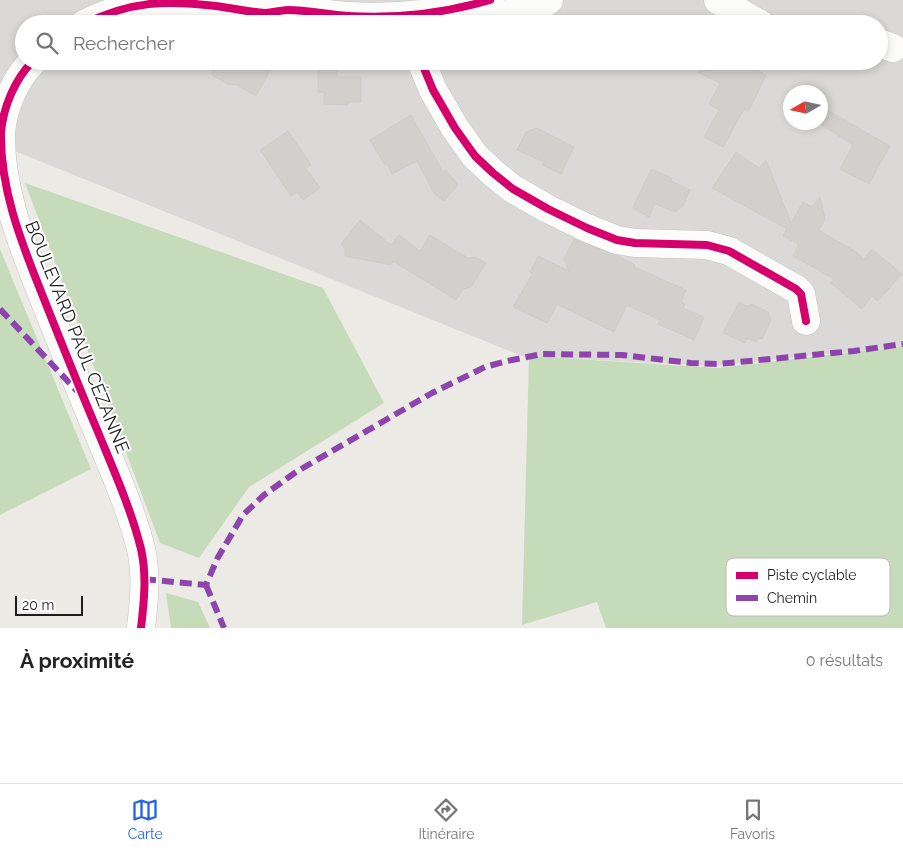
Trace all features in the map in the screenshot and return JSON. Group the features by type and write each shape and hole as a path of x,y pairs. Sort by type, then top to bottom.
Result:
{"street":[{"path":"428,15 490,0"},
{"path":"504,15 550,0"},
{"path":"718,0 744,15"},
{"path":"106,15 124,8 160,2 188,2 260,15"},
{"path":"280,15 288,10 340,15"},
{"name":"BOULEVARD PAUL CÉZANNE","path":"27,70 16,85 4,118 1,152 6,186 20,238 132,518 141,551 144,579 141,628"},
{"path":"425,70 433,90 455,128 475,156 513,189 548,209 617,240 635,243 707,245 728,251 796,289 801,294 806,321"}],"shaded area":[{"path":"0,0 903,0 903,346 713,366 522,356 0,145"}],"green space":[{"path":"25,183 323,288 384,403 249,487 199,558 160,543"},
{"path":"0,249 91,469 0,515"},
{"path":"903,346 903,628 606,628 597,602 522,625 529,356 718,368"},
{"path":"166,593 198,602 210,628 171,628"}],"building":[{"path":"213,70 270,70 256,96 237,85 228,84 212,75"},
{"path":"318,70 337,70 337,77 361,77 361,102 348,102 348,105 324,104 324,92 318,92"},
{"path":"705,70 757,70 766,75 749,111 744,109 723,147 704,137 719,110 709,104 720,83 697,72"},
{"path":"828,111 890,146 869,184 840,169 853,145 828,129"},
{"path":"411,115 443,172 446,170 458,185 444,201 434,193 417,161 392,174 387,163 384,164 370,140"},
{"path":"537,128 574,147 561,174 542,165 544,162 517,150 526,132"},
{"path":"288,131 311,165 306,168 320,188 303,200 297,192 291,196 260,150"},
{"path":"736,152 759,168 766,160 791,223 803,202 812,207 820,197 825,219 819,230 856,252 864,259 872,249 902,274 878,301 872,296 862,309 831,283 834,279 793,256 799,244 783,236 787,229 712,188"},
{"path":"651,169 672,178 671,181 690,190 683,206 675,212 655,204 649,217 633,208"},
{"path":"360,220 391,245 399,235 420,251 430,235 468,258 475,257 486,263 471,287 463,289 456,300 393,261 391,265 345,256 345,248 341,244"},
{"path":"574,239 620,257 635,265 634,267 686,290 681,302 685,304 683,308 704,317 694,340 658,324 660,320 627,305 614,332 557,304 547,323 513,307 533,273 530,272 538,256 569,271 564,259"},
{"path":"739,302 747,306 751,304 768,312 771,320 762,339 758,338 756,342 747,338 745,343 723,333"}],"marked path":[{"path":"0,309 77,391"},
{"path":"144,579 206,585 217,559 243,515 264,495 296,472 432,393 485,367 542,354 622,355 691,363 718,364 854,351 903,344"},
{"path":"206,585 224,628"}],"cycle path":[{"path":"411,15 438,12 490,0"},
{"path":"104,15 133,7 164,3 198,4 265,13 296,10 339,15"},
{"path":"26,70 11,94 2,123 2,153 8,193 19,232 33,270 122,490 137,534 143,559 144,579 141,628"},
{"path":"425,70 433,90 455,128 475,156 513,189 548,209 617,240 635,243 707,245 729,251 796,289 801,294 806,321"}]}
